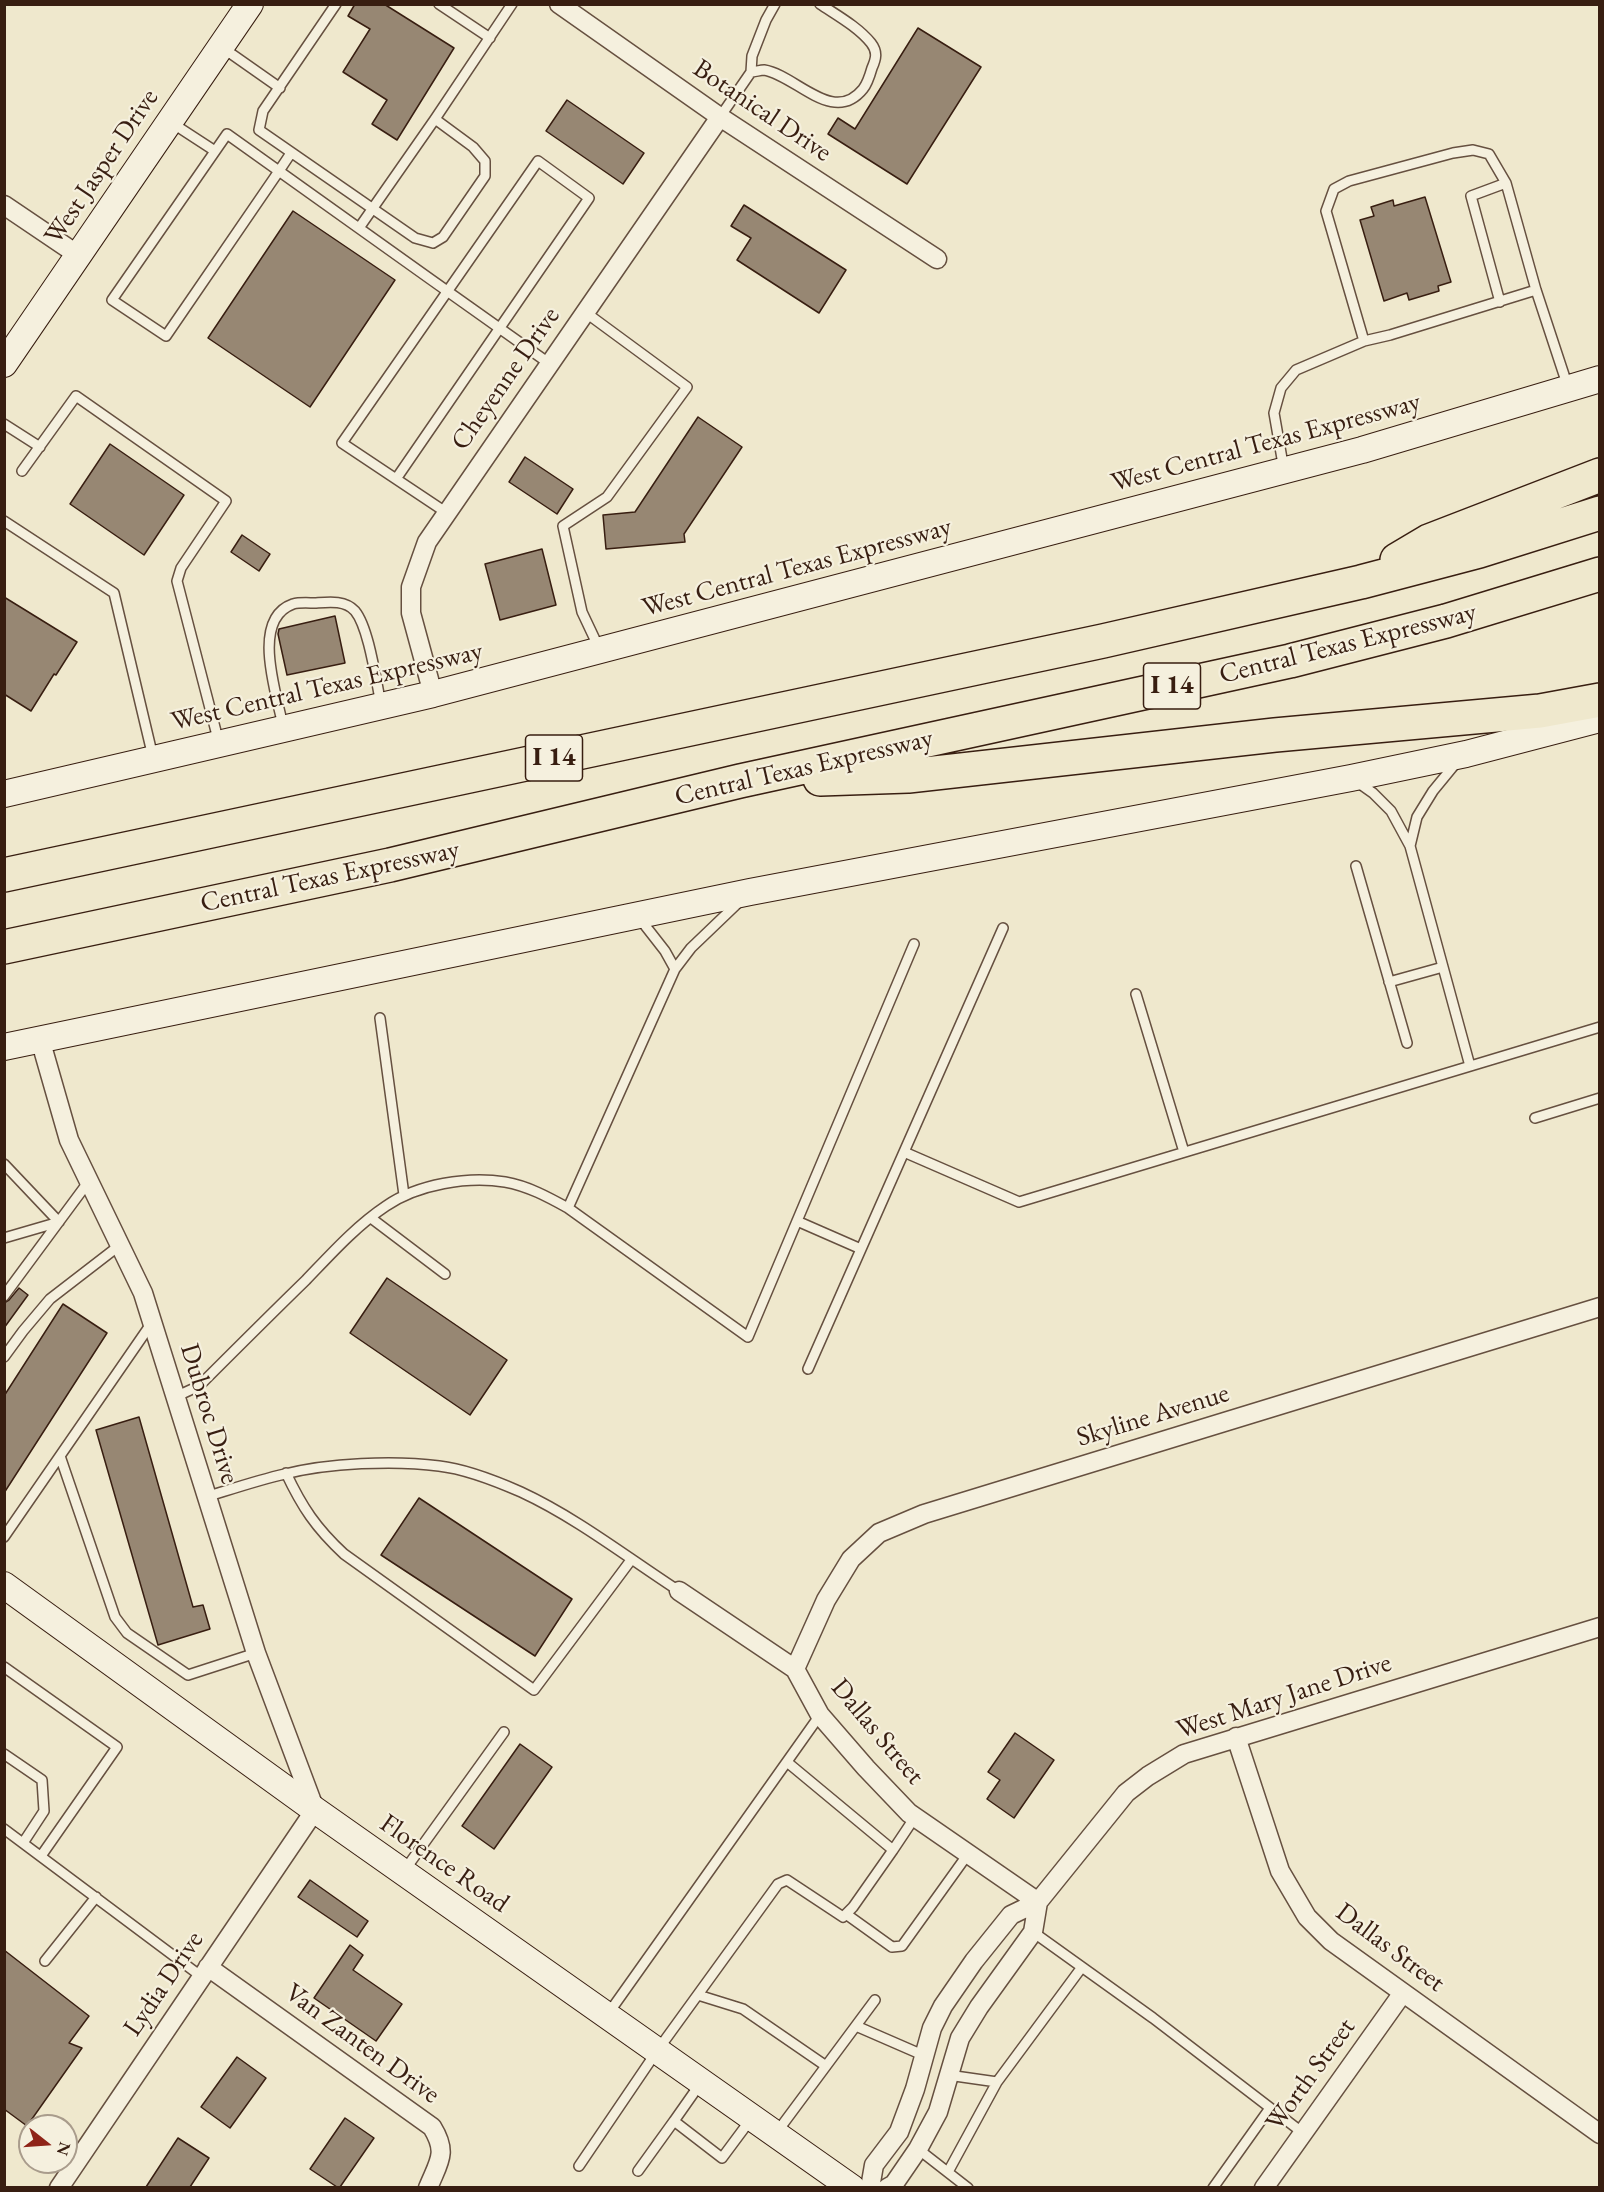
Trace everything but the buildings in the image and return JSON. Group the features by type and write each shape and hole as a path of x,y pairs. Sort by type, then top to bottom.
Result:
{"highway":[{"path":"1361,582 1429,541 1599,475"},
{"name":"I 14","path":"4,875 1103,641 1361,582 1479,551 1599,513"},
{"name":"Central Texas Expressway","path":"4,947 390,865 740,781 1290,662 1446,621 1599,574"},
{"path":"740,781 908,776 1275,735 1540,711 1599,700"}],"main road":[{"name":"West Jasper Drive","path":"4,364 249,5"},
{"name":"West Central Texas Expressway","path":"4,794 433,694 600,651 1285,471 1599,379"},
{"path":"4,1047 750,892 1352,778 1466,754 1599,719"},
{"name":"Florence Road","path":"4,1585 315,1810 852,2187"}],"street":[{"name":"Botanical Drive","path":"559,4 720,117 937,259"},
{"name":"Cheyenne Drive","path":"433,694 411,613 411,587 427,542 720,117"},
{"path":"4,205 78,255"},
{"name":"Dubroc Drive","path":"40,1039 69,1140 143,1293 256,1653 315,1810"},
{"name":"Skyline Avenue","path":"795,1669 811,1630 851,1559 879,1533 935,1511 1599,1307"},
{"name":"Dallas Street","path":"679,1592 795,1669 820,1715 909,1813 1038,1902"},
{"name":"West Mary Jane Drive","path":"870,2187 874,2166 899,2132 915,2089 932,2028 943,2006 974,1961 1011,1915 1038,1902 1126,1793 1148,1776 1184,1754 1599,1627"},
{"name":"Dallas Street","path":"1236,1737 1280,1871 1307,1917 1331,1941 1402,1994 1599,2134"},
{"name":"Lydia Drive","path":"59,2187 315,1810"},
{"name":"West Mary Jane Drive","path":"887,2187 894,2184 918,2149 938,2112 960,2038 979,2007 1033,1932 1038,1902"},
{"name":"Van Zanten Drive","path":"205,1972 432,2127 441,2141 442,2156 429,2187"},
{"name":"Worth Street","path":"1264,2187 1402,1994"},
{"path":"932,2028 960,2038"}],"lane":[{"path":"336,4 263,111 259,130 414,238 433,243 443,237 485,176 485,161 473,147 435,120"},
{"path":"439,4 490,38"},
{"path":"359,228 435,120 512,4"},
{"path":"720,117 751,72 752,56 775,4"},
{"path":"751,72 763,70 783,76 810,94 830,102 848,101 864,89 877,58 875,48 864,34 820,4"},
{"path":"221,47 280,88"},
{"path":"170,121 215,151"},
{"path":"291,153 279,171 166,336 112,300 226,134 279,171 550,364"},
{"path":"1364,341 1326,211 1334,189 1349,181 1453,153 1473,150 1489,154 1506,183 1536,290 1568,388"},
{"path":"396,479 590,198 537,161 342,443 396,479 447,513"},
{"path":"1500,302 1471,196 1506,183"},
{"path":"1285,471 1274,413 1281,388 1296,370 1364,341 1536,290"},
{"path":"585,312 687,387 608,497 563,526 582,612 600,651"},
{"path":"22,471 76,396 226,501 181,568 177,581 220,744"},
{"path":"4,423 40,447"},
{"path":"4,521 114,593 154,759"},
{"path":"284,729 268,656 271,630 276,616 293,604 336,601 354,610 364,628 381,706"},
{"path":"1410,846 1417,817 1447,771 1466,754"},
{"path":"1352,778 1373,793 1391,811 1410,846 1470,1066"},
{"path":"1356,866 1407,1043"},
{"path":"568,1208 675,969 691,948 750,892"},
{"path":"637,915 665,951 675,969"},
{"path":"808,1369 1003,928"},
{"path":"175,1397 199,1386 356,1230 371,1218 404,1195 431,1186 470,1181 505,1182 540,1192 568,1208 748,1337 915,944"},
{"path":"1389,982 1443,967"},
{"path":"1136,994 1184,1152"},
{"path":"380,1018 404,1195"},
{"path":"904,1152 1020,1202 1599,1027"},
{"path":"1535,1118 1599,1098"},
{"path":"4,1164 8,1173 59,1222"},
{"path":"4,1296 89,1181"},
{"path":"371,1218 444,1274"},
{"path":"797,1221 861,1249"},
{"path":"4,1238 59,1222"},
{"path":"4,1357 23,1330 50,1299 120,1245"},
{"path":"4,1537 152,1322"},
{"path":"60,1456 115,1617 127,1633 188,1675 256,1653"},
{"path":"206,1497 286,1473 370,1463 439,1466 480,1476 520,1492 553,1509 679,1592"},
{"path":"286,1473 301,1505 323,1534 344,1554 534,1690 631,1560"},
{"path":"4,1667 117,1748 41,1857"},
{"path":"607,2015 820,1715"},
{"path":"403,1872 504,1732"},
{"path":"4,1754 42,1780 44,1811 23,1843"},
{"path":"787,1762 893,1850"},
{"path":"579,2166 657,2050 778,1884 787,1880 843,1917 915,1817"},
{"path":"4,1829 96,1897 205,1972"},
{"path":"846,1914 892,1947 902,1946 969,1854"},
{"path":"45,1961 96,1897"},
{"path":"1033,1932 1153,2018 1303,2133"},
{"path":"948,2172 997,2082 1082,1967"},
{"path":"698,1995 743,2008 826,2066"},
{"path":"776,2134 875,2000"},
{"path":"856,2026 925,2056"},
{"path":"948,2075 997,2082"},
{"path":"638,2171 701,2082"},
{"path":"1213,2187 1270,2108"},
{"path":"674,2121 723,2158 752,2117"},
{"path":"918,2149 968,2187"}]}
